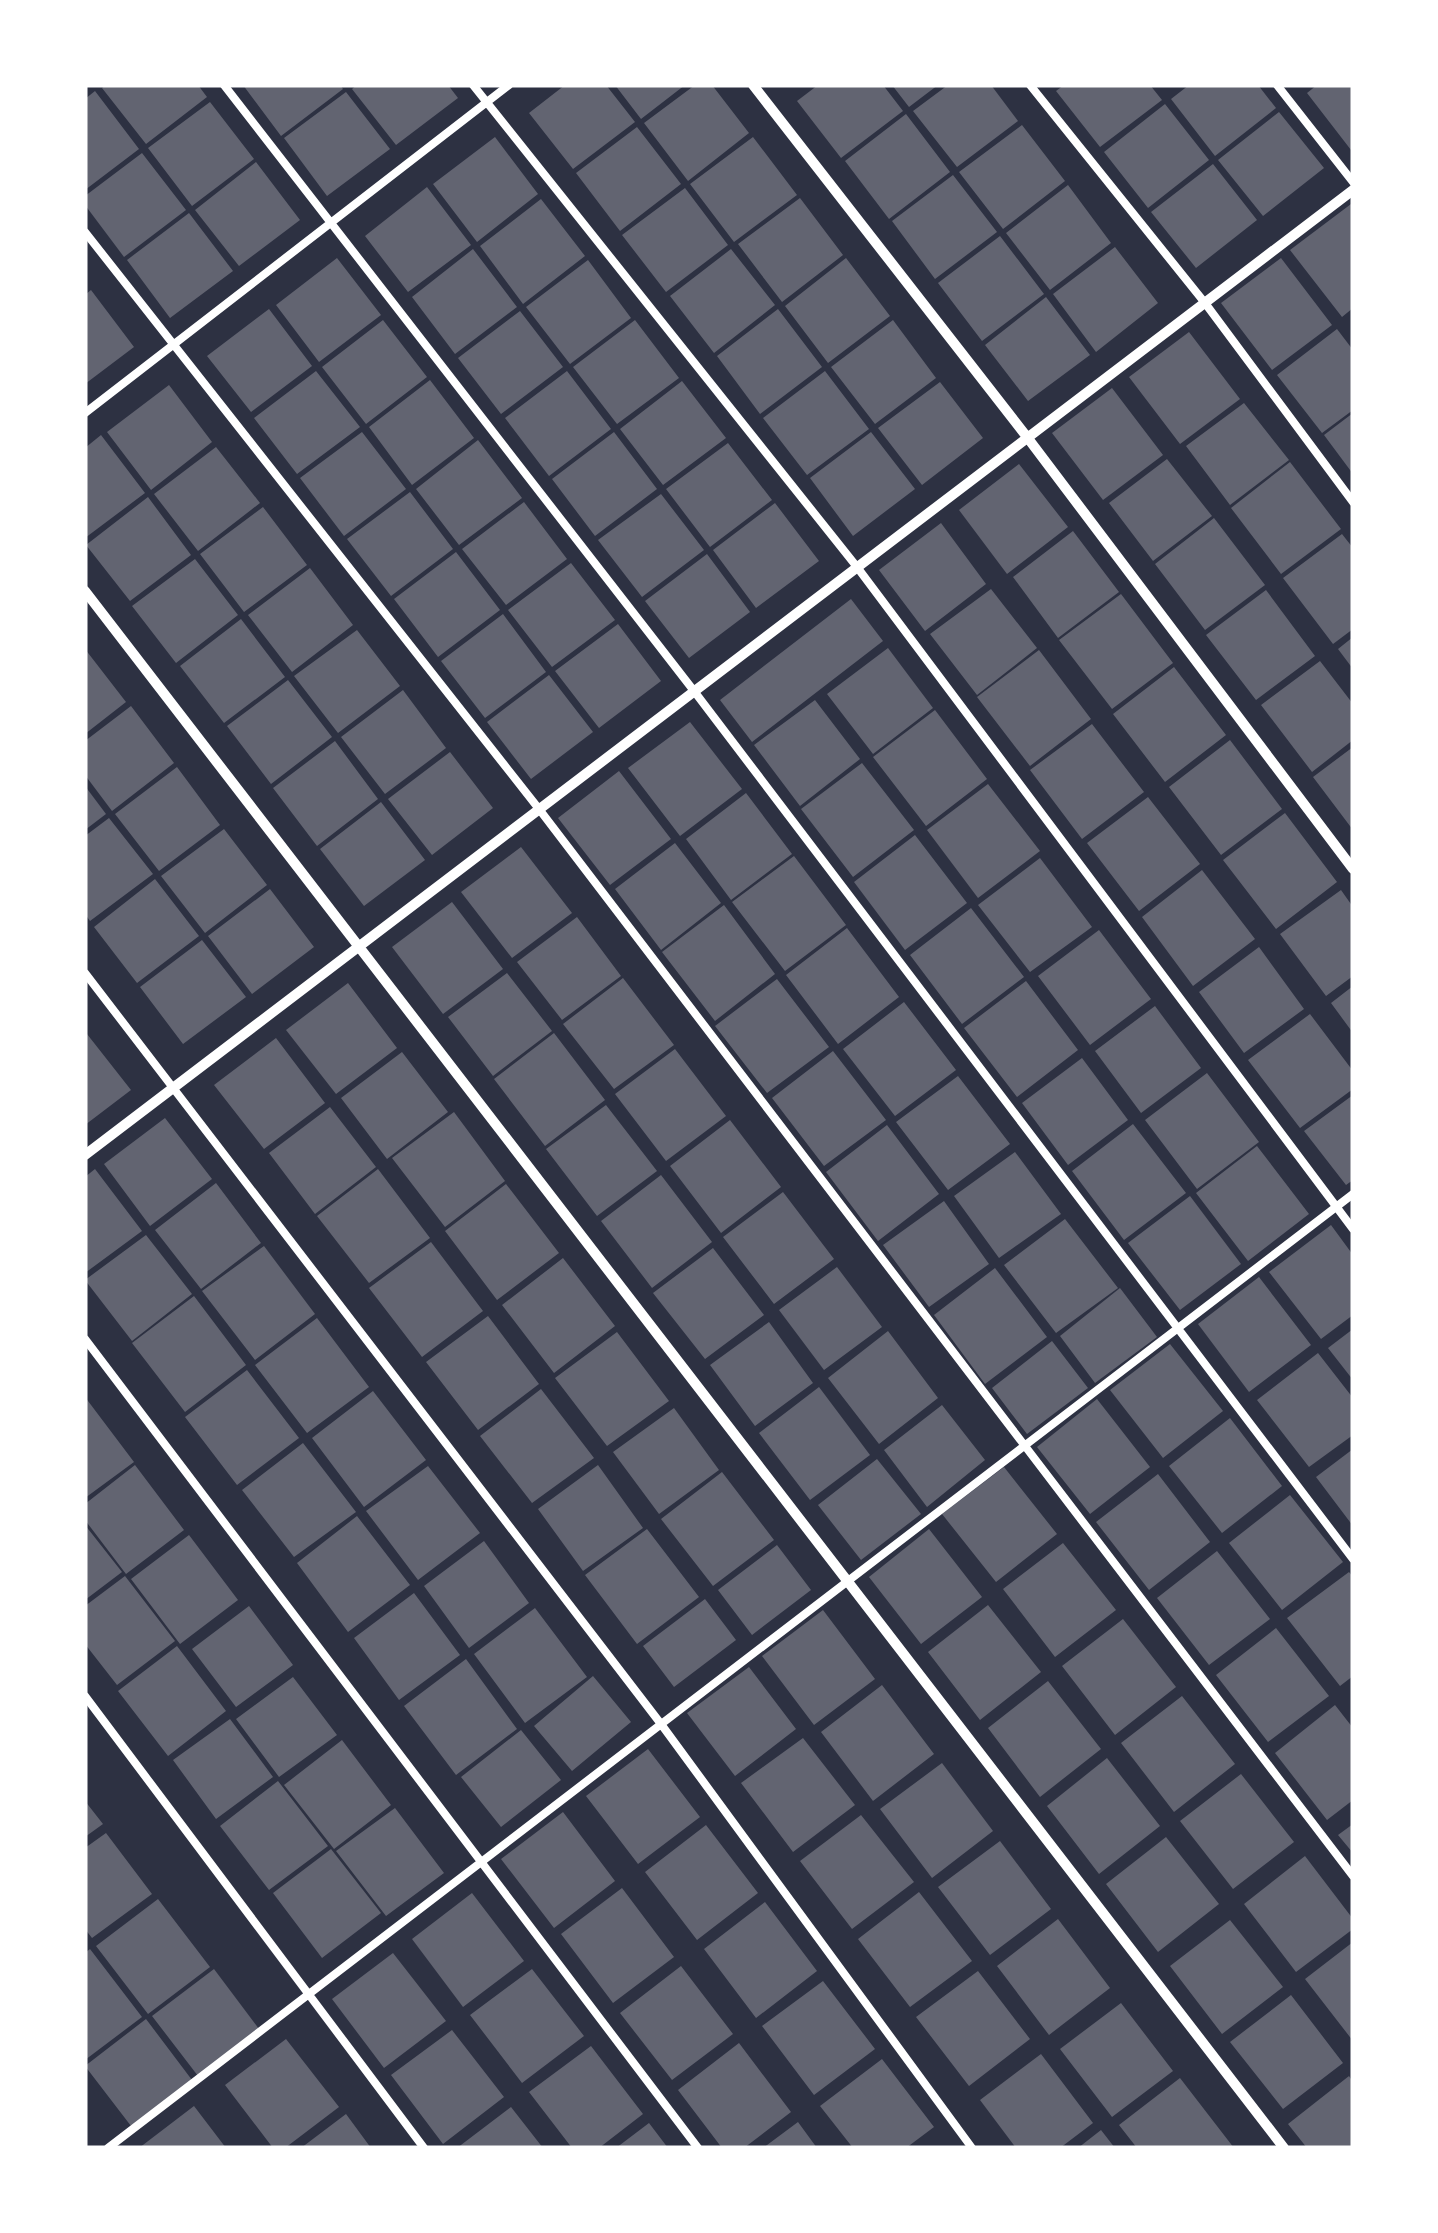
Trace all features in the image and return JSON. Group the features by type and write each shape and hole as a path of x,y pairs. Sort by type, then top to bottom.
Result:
{"street":[{"path":"753,85 1027,437 1353,870"},
{"path":"85,1155 1353,190"},
{"path":"85,591 1284,2148"}],"lane":[{"path":"224,85 694,691 1353,1559"},
{"path":"473,85 857,566 1353,1229"},
{"path":"85,412 508,85"},
{"path":"1030,85 1204,303 1353,502"},
{"path":"1277,85 1353,182"},
{"path":"85,232 539,810 1027,1444 1353,1876"},
{"path":"85,973 661,1724 972,2148"},
{"path":"108,2148 1353,1194"},
{"path":"85,1339 698,2148"},
{"path":"85,1696 424,2148"}],"building":[{"path":"198,85 207,97 146,144 102,88"},
{"path":"243,85 340,85 343,89 281,136"},
{"path":"357,85 448,85 458,98 396,145 352,89"},
{"path":"565,85 606,85 635,122 573,169 529,113"},
{"path":"615,85 685,85 641,119"},
{"path":"695,85 712,85 749,133 688,181 644,123"},
{"path":"818,85 883,85 903,111 841,158 797,101"},
{"path":"892,85 938,85 909,107"},
{"path":"948,85 991,85 1018,121 957,167 913,111"},
{"path":"1064,85 1150,85 1162,100 1100,147 1056,91"},
{"path":"1189,85 1258,85 1276,108 1215,156 1171,99"},
{"path":"1317,85 1353,85 1351,150 1307,93"},
{"path":"95,91 139,149 85,190 85,99"},
{"path":"346,92 390,149 327,196 284,138"},
{"path":"210,102 254,159 192,206 148,148"},
{"path":"1165,104 1209,160 1148,208 1104,152"},
{"path":"1279,112 1324,168 1263,216 1218,160"},
{"path":"906,114 950,172 889,219 845,161"},
{"path":"1022,125 1065,181 1003,229 959,172"},
{"path":"637,127 681,184 620,231 576,173"},
{"path":"495,137 538,194 477,242 433,184"},
{"path":"753,137 797,195 734,242 690,184"},
{"path":"142,153 186,210 124,257 85,205 85,196"},
{"path":"256,162 300,220 239,266 195,210"},
{"path":"1213,164 1257,220 1196,268 1151,212"},
{"path":"953,175 997,232 935,279 892,221"},
{"path":"1068,185 1111,243 1050,290 1006,233"},
{"path":"427,187 471,245 408,292 365,236"},
{"path":"685,188 728,245 666,292 622,235"},
{"path":"800,198 843,255 782,302 738,244"},
{"path":"541,199 585,256 523,304 480,246"},
{"path":"1351,204 1353,308 1342,317 1290,250"},
{"path":"189,213 233,271 170,318 127,260"},
{"path":"1000,236 1044,294 982,341 938,283"},
{"path":"1115,247 1158,303 1096,352 1053,294"},
{"path":"473,249 517,307 455,354 412,297"},
{"path":"731,249 775,305 714,353 670,296"},
{"path":"337,258 381,315 319,362 276,305"},
{"path":"846,258 890,316 828,363 785,306"},
{"path":"1281,258 1332,325 1272,370 1221,303"},
{"path":"588,260 631,318 570,364 526,307"},
{"path":"91,290 134,347 85,384 85,295"},
{"path":"1046,297 1090,355 1028,401 985,345"},
{"path":"269,309 312,366 251,412 207,356"},
{"path":"778,309 822,367 760,414 717,356"},
{"path":"520,311 563,367 501,414 458,358"},
{"path":"383,320 427,377 366,424 322,367"},
{"path":"635,320 679,378 617,424 573,367"},
{"path":"893,320 936,378 875,424 831,367"},
{"path":"1337,329 1353,350 1353,410 1322,433 1277,375"},
{"path":"1189,332 1240,399 1180,444 1129,377"},
{"path":"316,371 360,427 297,474 254,418"},
{"path":"567,371 611,429 549,476 505,418"},
{"path":"825,371 869,429 807,475 763,418"},
{"path":"430,380 474,438 412,485 369,427"},
{"path":"682,381 726,438 663,485 620,429"},
{"path":"940,382 983,438 922,485 878,428"},
{"path":"169,385 212,442 151,490 107,432"},
{"path":"1112,388 1163,455 1103,500 1052,433"},
{"path":"1244,403 1289,460 1230,505 1186,446"},
{"path":"1353,413 1353,474 1324,435"},
{"path":"362,432 406,489 344,536 300,478"},
{"path":"614,432 657,489 595,536 552,479"},
{"path":"871,432 915,489 853,536 810,478"},
{"path":"101,435 145,493 85,538 85,448"},
{"path":"478,440 522,498 459,545 416,489"},
{"path":"728,443 772,500 710,547 666,489"},
{"path":"216,447 260,503 198,551 154,494"},
{"path":"1167,459 1212,516 1153,561 1109,503"},
{"path":"1290,462 1341,529 1281,574 1231,508"},
{"path":"1019,464 1068,527 1007,574 959,510"},
{"path":"410,492 453,549 391,596 347,539"},
{"path":"661,494 704,550 642,597 598,540"},
{"path":"148,497 191,555 130,601 86,545"},
{"path":"524,502 567,559 506,605 462,549"},
{"path":"775,503 819,561 756,608 713,550"},
{"path":"263,507 307,565 244,612 200,554"},
{"path":"1214,518 1265,585 1205,630 1155,564"},
{"path":"941,523 986,584 925,631 879,570"},
{"path":"1073,531 1119,592 1058,638 1013,577"},
{"path":"1342,534 1353,548 1353,629 1333,644 1283,578"},
{"path":"456,552 500,610 438,657 394,599"},
{"path":"707,554 750,612 689,658 645,601"},
{"path":"195,559 238,615 176,663 132,606"},
{"path":"571,563 615,620 552,667 508,610"},
{"path":"310,568 353,625 292,672 248,615"},
{"path":"991,589 1037,648 977,695 930,634"},
{"path":"1266,590 1315,656 1256,700 1206,635"},
{"path":"1121,594 1173,663 1112,709 1059,640"},
{"path":"851,599 883,641 752,742 720,700"},
{"path":"503,614 546,672 485,718 441,661"},
{"path":"241,619 285,677 224,723 180,666"},
{"path":"618,624 661,681 599,728 555,671"},
{"path":"357,630 400,686 338,733 294,676"},
{"path":"1353,637 1353,669 1338,649"},
{"path":"888,648 933,708 873,754 827,694"},
{"path":"85,649 126,702 85,734"},
{"path":"1039,650 1091,719 1030,766 977,697"},
{"path":"1320,661 1353,704 1353,740 1312,772 1261,705"},
{"path":"1174,667 1226,735 1165,782 1113,714"},
{"path":"549,675 593,732 531,779 487,722"},
{"path":"288,680 332,737 271,784 227,726"},
{"path":"403,690 446,748 385,794 341,737"},
{"path":"815,700 860,759 800,806 754,745"},
{"path":"131,706 174,763 112,811 85,775 85,741"},
{"path":"935,710 987,779 926,826 873,757"},
{"path":"690,722 742,789 680,836 628,768"},
{"path":"1092,724 1144,792 1082,839 1030,770"},
{"path":"1230,740 1282,809 1221,855 1169,787"},
{"path":"335,741 378,799 317,846 273,788"},
{"path":"1353,747 1353,830 1313,777"},
{"path":"450,752 493,808 432,855 388,799"},
{"path":"862,763 914,830 853,877 801,809"},
{"path":"177,767 220,825 159,871 115,814"},
{"path":"619,771 671,839 610,885 558,818"},
{"path":"988,784 1040,851 978,898 927,830"},
{"path":"85,786 106,814 85,830"},
{"path":"746,793 792,854 731,900 686,839"},
{"path":"1148,797 1200,864 1139,911 1087,843"},
{"path":"381,802 425,860 364,906 320,849"},
{"path":"1285,813 1337,882 1276,929 1223,860"},
{"path":"109,818 153,874 90,921 85,914 85,836"},
{"path":"224,829 267,885 205,933 161,876"},
{"path":"915,835 967,903 905,950 854,882"},
{"path":"675,843 721,903 661,950 615,889"},
{"path":"521,847 572,913 512,958 461,892"},
{"path":"794,856 846,925 785,971 732,902"},
{"path":"1040,858 1092,927 1030,972 978,905"},
{"path":"1202,870 1255,939 1193,986 1142,917"},
{"path":"155,879 199,936 137,983 94,927"},
{"path":"270,889 314,947 252,994 208,936"},
{"path":"1341,890 1353,907 1353,976 1326,996 1280,934"},
{"path":"452,902 503,969 443,1014 392,947"},
{"path":"724,905 775,974 715,1021 662,952"},
{"path":"971,908 1024,977 962,1024 910,955"},
{"path":"577,917 621,976 562,1020 517,962"},
{"path":"847,928 899,997 838,1044 786,975"},
{"path":"1099,930 1151,999 1090,1045 1038,976"},
{"path":"202,940 246,997 183,1044 140,987"},
{"path":"1259,947 1304,1009 1244,1053 1199,992"},
{"path":"507,973 552,1031 493,1076 448,1017"},
{"path":"623,978 674,1045 614,1089 563,1024"},
{"path":"777,979 829,1047 767,1093 715,1026"},
{"path":"1026,981 1078,1050 1017,1097 964,1028"},
{"path":"348,983 397,1048 336,1094 286,1030"},
{"path":"1353,986 1353,1033 1331,1003"},
{"path":"904,1002 956,1070 895,1116 843,1049"},
{"path":"1155,1006 1201,1068 1141,1113 1095,1051"},
{"path":"1310,1014 1353,1071 1353,1089 1300,1128 1248,1060"},
{"path":"554,1033 605,1100 545,1146 494,1079"},
{"path":"85,1036 131,1090 85,1125"},
{"path":"276,1038 325,1103 264,1149 214,1085"},
{"path":"675,1049 726,1116 666,1161 615,1094"},
{"path":"833,1051 886,1120 824,1166 772,1098"},
{"path":"402,1052 448,1112 387,1159 341,1098"},
{"path":"1082,1058 1128,1120 1068,1165 1022,1103"},
{"path":"1207,1073 1259,1142 1197,1189 1145,1120"},
{"path":"958,1076 1010,1144 948,1190 896,1122"},
{"path":"1353,1095 1353,1180 1346,1185 1304,1131"},
{"path":"606,1105 657,1171 597,1216 546,1149"},
{"path":"330,1107 376,1167 315,1214 269,1153"},
{"path":"454,1112 505,1181 445,1227 392,1158"},
{"path":"165,1118 212,1179 150,1226 104,1164"},
{"path":"730,1120 781,1187 721,1233 670,1166"},
{"path":"1133,1124 1186,1193 1124,1240 1072,1171"},
{"path":"887,1125 939,1194 878,1241 826,1172"},
{"path":"1257,1146 1309,1214 1248,1261 1196,1193"},
{"path":"1015,1152 1061,1214 999,1258 954,1196"},
{"path":"95,1169 142,1231 85,1273 85,1177"},
{"path":"378,1169 430,1238 369,1283 317,1216"},
{"path":"661,1175 712,1242 652,1288 601,1221"},
{"path":"216,1183 261,1243 201,1289 155,1230"},
{"path":"506,1184 559,1253 497,1300 445,1231"},
{"path":"783,1192 834,1259 774,1304 723,1237"},
{"path":"1190,1196 1241,1264 1180,1310 1128,1243"},
{"path":"944,1201 989,1264 929,1307 883,1245"},
{"path":"1065,1219 1118,1288 1056,1333 1004,1265"},
{"path":"1331,1225 1353,1255 1353,1315 1321,1339 1269,1272"},
{"path":"146,1235 192,1294 132,1341 85,1280"},
{"path":"431,1242 483,1311 422,1357 369,1288"},
{"path":"264,1246 315,1314 255,1360 202,1291"},
{"path":"713,1248 764,1315 705,1359 653,1293"},
{"path":"563,1258 615,1326 554,1373 502,1305"},
{"path":"837,1267 882,1327 824,1370 779,1310"},
{"path":"995,1268 1047,1337 985,1384 934,1315"},
{"path":"1259,1277 1311,1345 1249,1392 1198,1324"},
{"path":"1120,1288 1157,1337 1095,1383 1060,1336"},
{"path":"194,1296 246,1365 185,1412 132,1343"},
{"path":"488,1316 539,1384 478,1430 426,1362"},
{"path":"317,1318 369,1387 307,1433 255,1365"},
{"path":"769,1322 813,1383 755,1426 710,1365"},
{"path":"1353,1329 1353,1380 1328,1348"},
{"path":"888,1331 938,1398 879,1444 828,1378"},
{"path":"617,1332 669,1401 607,1446 555,1378"},
{"path":"1052,1341 1088,1388 1027,1434 992,1388"},
{"path":"1170,1344 1223,1411 1163,1458 1110,1390"},
{"path":"1318,1353 1353,1398 1353,1435 1309,1467 1257,1400"},
{"path":"247,1370 299,1438 237,1485 185,1417"},
{"path":"819,1387 870,1455 810,1500 759,1433"},
{"path":"541,1389 594,1458 532,1503 480,1436"},
{"path":"373,1391 426,1460 364,1507 312,1438"},
{"path":"85,1397 134,1462 85,1498"},
{"path":"1097,1399 1150,1467 1090,1514 1037,1447"},
{"path":"942,1405 985,1460 927,1507 884,1450"},
{"path":"674,1408 719,1470 659,1514 613,1452"},
{"path":"1230,1418 1282,1486 1222,1533 1169,1466"},
{"path":"303,1443 356,1512 294,1557 242,1490"},
{"path":"1353,1449 1353,1526 1316,1477"},
{"path":"877,1459 921,1514 861,1560 818,1505"},
{"path":"135,1465 184,1530 126,1574 85,1520 85,1504"},
{"path":"598,1465 643,1528 583,1571 538,1509"},
{"path":"428,1466 480,1533 418,1580 366,1511"},
{"path":"1004,1467 1057,1534 996,1582 942,1514"},
{"path":"722,1472 774,1540 713,1586 661,1519"},
{"path":"1158,1474 1210,1542 1149,1590 1096,1522"},
{"path":"1290,1495 1343,1562 1282,1610 1229,1543"},
{"path":"357,1516 410,1585 348,1632 297,1563"},
{"path":"85,1525 122,1572 85,1600"},
{"path":"647,1529 699,1597 637,1644 585,1575"},
{"path":"929,1529 982,1597 921,1644 869,1577"},
{"path":"189,1535 238,1600 180,1644 131,1579"},
{"path":"484,1541 529,1603 469,1648 424,1586"},
{"path":"1063,1543 1116,1610 1055,1657 1003,1589"},
{"path":"777,1545 811,1590 752,1635 718,1590"},
{"path":"1217,1551 1270,1619 1209,1665 1157,1598"},
{"path":"1349,1572 1353,1577 1353,1676 1340,1686 1287,1618"},
{"path":"125,1576 175,1641 117,1685 85,1644 85,1606"},
{"path":"414,1593 460,1655 399,1700 354,1638"},
{"path":"705,1599 736,1640 674,1687 643,1646"},
{"path":"988,1605 1041,1672 980,1720 928,1652"},
{"path":"249,1606 293,1665 236,1707 192,1649"},
{"path":"535,1608 587,1677 525,1723 474,1654"},
{"path":"823,1610 875,1679 814,1725 762,1656"},
{"path":"1123,1619 1176,1687 1115,1735 1062,1666"},
{"path":"1276,1628 1329,1696 1268,1742 1216,1675"},
{"path":"177,1646 226,1711 168,1756 118,1691"},
{"path":"466,1659 517,1729 456,1775 404,1706"},
{"path":"749,1667 796,1729 735,1776 687,1713"},
{"path":"593,1676 631,1722 572,1771 534,1726"},
{"path":"293,1677 337,1735 279,1777 236,1719"},
{"path":"1048,1681 1101,1749 1040,1797 988,1728"},
{"path":"882,1685 934,1754 873,1801 821,1732"},
{"path":"1182,1696 1235,1764 1174,1812 1121,1743"},
{"path":"1335,1705 1353,1728 1353,1800 1327,1820 1275,1753"},
{"path":"230,1719 273,1777 216,1819 173,1760"},
{"path":"521,1730 561,1780 501,1827 461,1777"},
{"path":"803,1738 855,1805 793,1852 741,1783"},
{"path":"342,1740 391,1805 334,1849 284,1785"},
{"path":"648,1749 700,1817 638,1864 586,1796"},
{"path":"1107,1758 1160,1826 1099,1874 1047,1806"},
{"path":"942,1763 993,1831 932,1878 880,1809"},
{"path":"1241,1774 1294,1842 1233,1889 1180,1821"},
{"path":"278,1781 328,1846 269,1890 220,1826"},
{"path":"85,1801 103,1824 85,1837"},
{"path":"395,1808 444,1873 386,1916 336,1851"},
{"path":"563,1812 615,1881 554,1928 501,1859"},
{"path":"861,1815 914,1882 852,1929 800,1861"},
{"path":"1353,1824 1353,1853 1338,1835"},
{"path":"706,1825 758,1893 697,1940 645,1872"},
{"path":"106,1833 152,1894 92,1938 85,1929 85,1848"},
{"path":"1166,1837 1219,1904 1158,1952 1106,1884"},
{"path":"1000,1841 1051,1909 990,1955 938,1887"},
{"path":"331,1849 381,1913 322,1958 273,1893"},
{"path":"1305,1856 1353,1919 1353,1929 1296,1972 1244,1904"},
{"path":"622,1888 674,1957 613,2003 561,1934"},
{"path":"919,1892 972,1961 910,2007 858,1939"},
{"path":"472,1893 524,1961 463,2007 412,1939"},
{"path":"158,1899 210,1967 148,2014 96,1946"},
{"path":"765,1902 817,1971 756,2018 704,1949"},
{"path":"1058,1919 1110,1988 1049,2035 997,1966"},
{"path":"1230,1920 1283,1987 1222,2034 1170,1966"},
{"path":"1353,1942 1353,2041 1305,1979"},
{"path":"90,1949 142,2017 85,2060 85,1953"},
{"path":"393,1953 446,2021 384,2068 332,1999"},
{"path":"681,1966 733,2034 672,2080 620,2013"},
{"path":"214,1969 259,2029 198,2076 152,2016"},
{"path":"532,1969 584,2036 522,2083 470,2015"},
{"path":"978,1971 1030,2039 969,2086 916,2017"},
{"path":"823,1981 875,2049 814,2095 762,2026"},
{"path":"1291,1995 1343,2063 1283,2109 1230,2042"},
{"path":"1121,2003 1173,2071 1112,2117 1060,2049"},
{"path":"146,2019 192,2080 131,2126 85,2066"},
{"path":"452,2030 504,2097 443,2144 391,2075"},
{"path":"286,2039 339,2107 285,2148 273,2148 225,2085"},
{"path":"739,2043 791,2112 744,2148 722,2148 678,2090"},
{"path":"591,2046 643,2114 599,2148 572,2148 529,2092"},
{"path":"1041,2054 1093,2123 1060,2148 1016,2148 980,2100"},
{"path":"882,2059 934,2127 906,2148 853,2148 820,2106"},
{"path":"1349,2076 1353,2082 1353,2148 1307,2148 1288,2124"},
{"path":"1180,2078 1234,2148 1137,2148 1119,2125"},
{"path":"194,2106 226,2148 139,2148"},
{"path":"511,2107 543,2148 457,2148"},
{"path":"346,2114 371,2148 301,2148"},
{"path":"798,2122 817,2148 763,2148"},
{"path":"649,2123 668,2148 616,2148"},
{"path":"1101,2130 1115,2148 1078,2148"}]}
